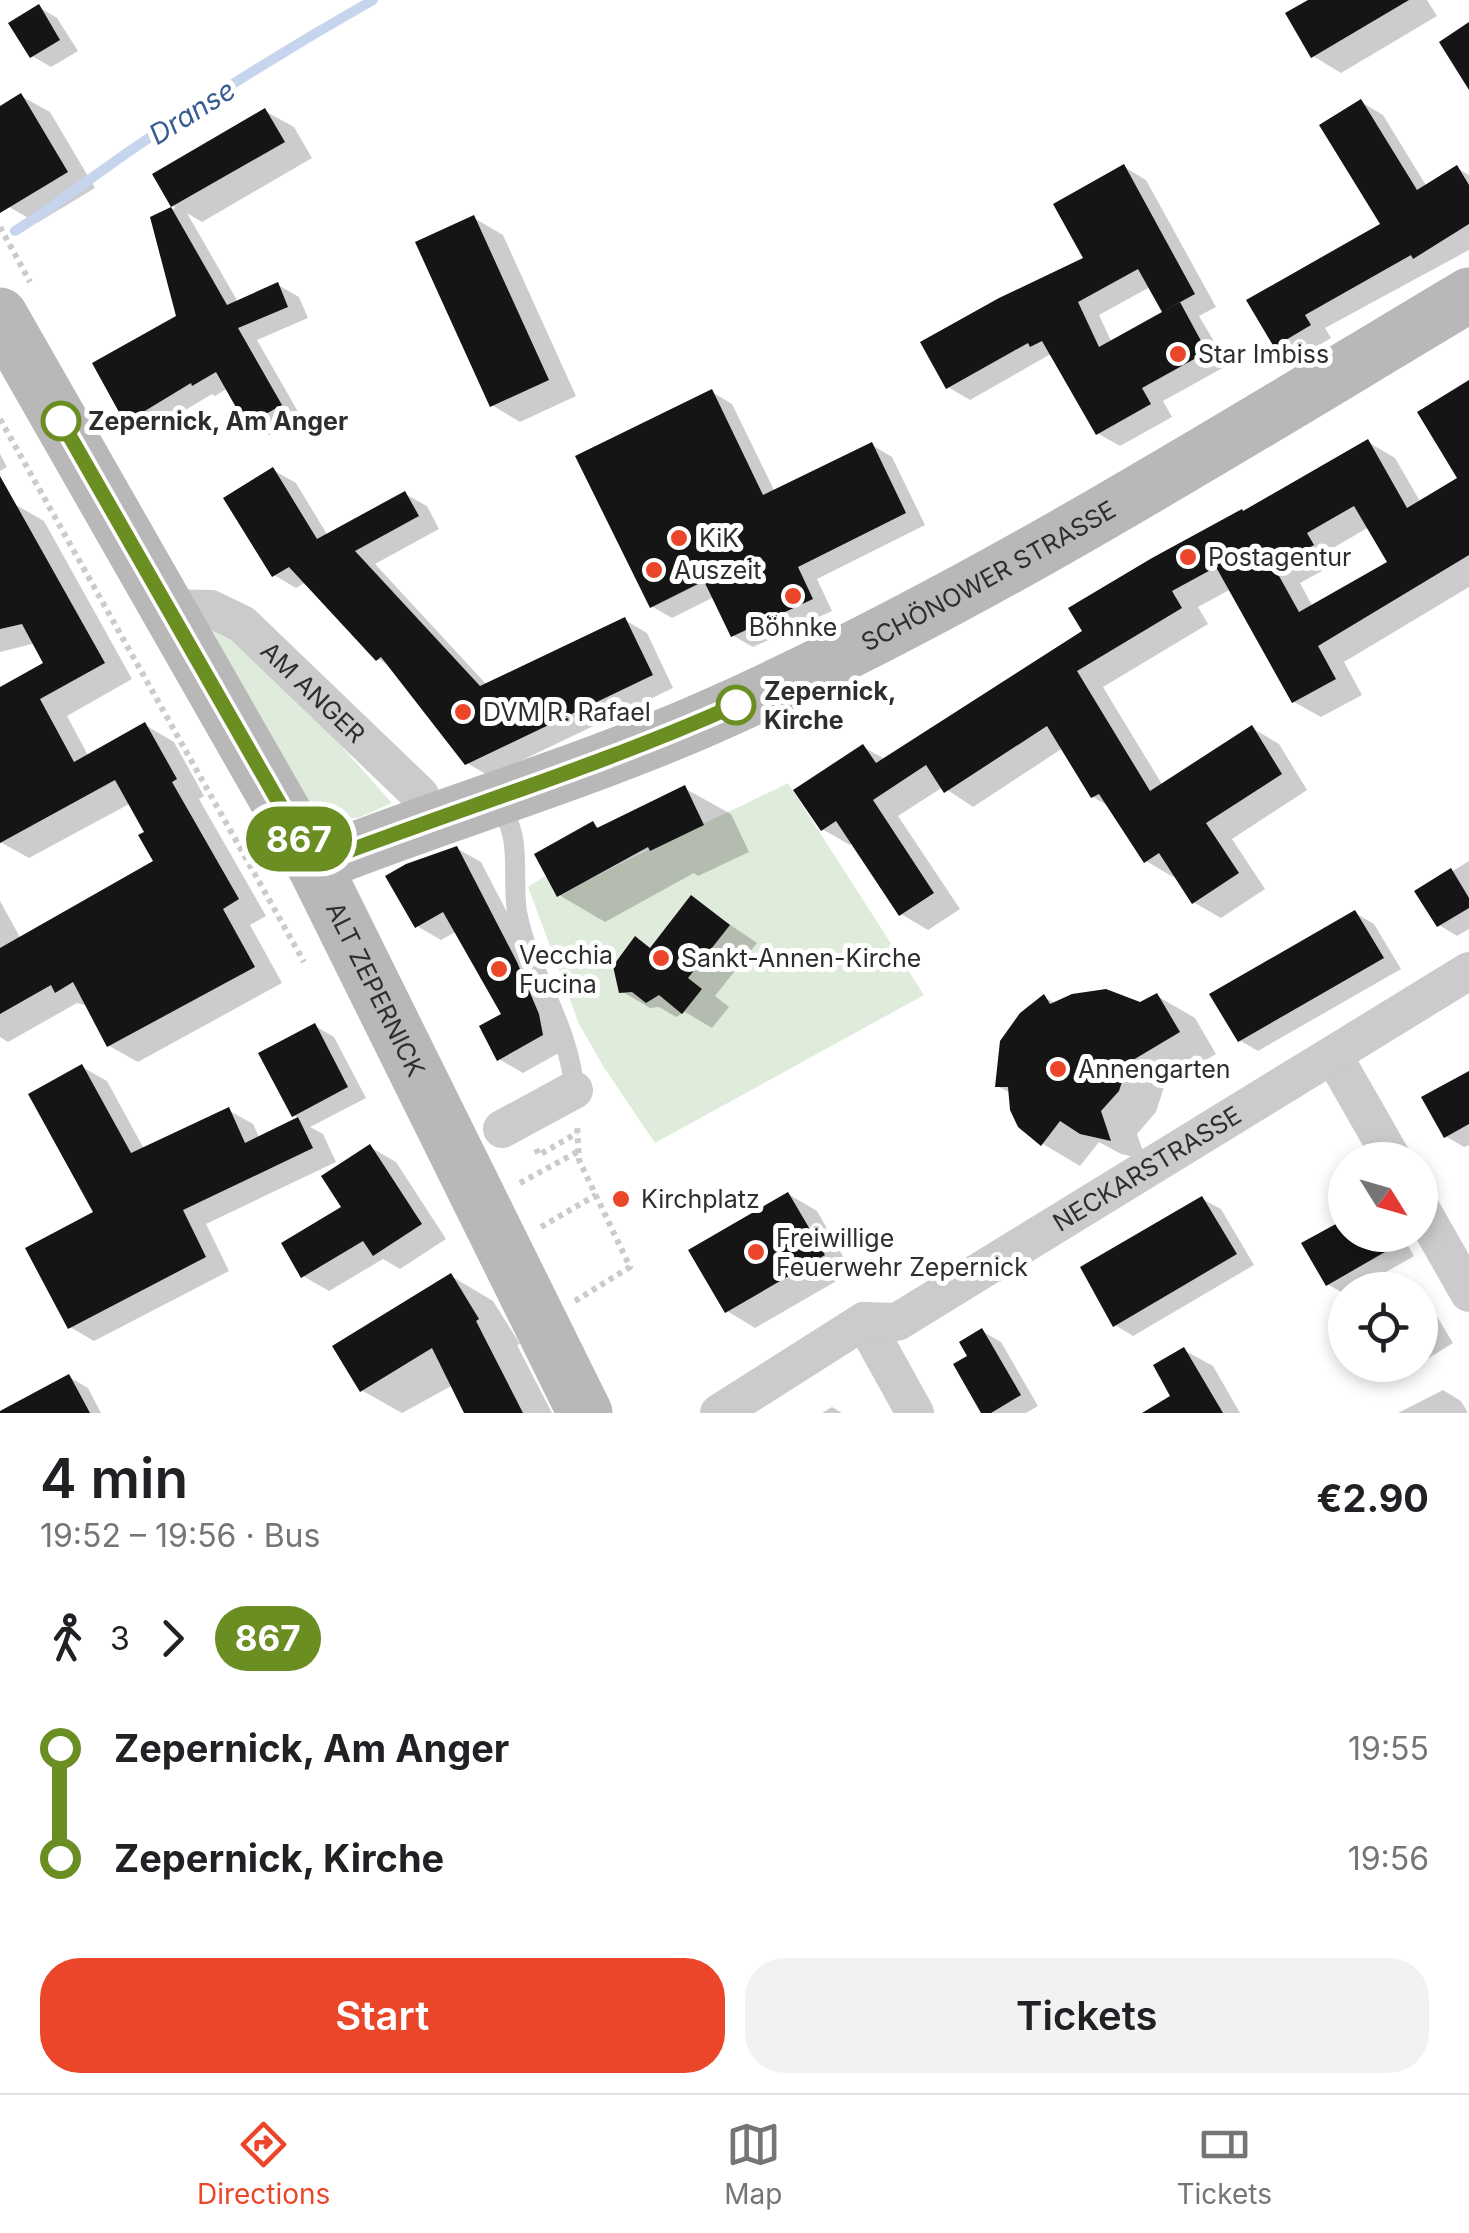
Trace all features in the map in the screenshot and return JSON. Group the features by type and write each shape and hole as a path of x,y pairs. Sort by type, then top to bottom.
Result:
{"street":[{"name":"SCHÖNOWER STRASSE","path":"314,864 574,772 711,716 973,587 1469,295"},
{"name":"ALT ZEPERNICK","path":"0,315 314,864 586,1413"},
{"name":"AM ANGER","path":"166,608 211,610 242,624 420,795 431,820"},
{"name":"NECKARSTRASSE","path":"719,1413 864,1321 897,1322 1469,971"},
{"path":"1333,1054 1383,1142"},
{"path":"502,1129 574,1090"},
{"path":"1438,1239 1469,1293"},
{"path":"864,1321 915,1413"}],"lane":[{"path":"492,801 506,814 513,832 518,914 562,1040 574,1090"}],"path":[{"path":"0,419 304,962"},
{"path":"562,1309 630,1267 579,1160 574,1090"},
{"path":"520,1183 578,1151"},
{"path":"527,1235 596,1195"}],"green space":[{"path":"207,621 281,684 392,803 358,818 337,819 313,810 286,773"},
{"path":"788,783 924,995 655,1143 579,1024 528,887 545,876 558,897"}],"building":[{"path":"1308,0 1409,0 1311,58 1285,13"},
{"path":"39,4 60,40 30,58 8,23"},
{"path":"1469,22 1469,90 1439,42"},
{"path":"21,93 68,172 0,213 0,106"},
{"path":"1361,99 1417,190 1457,165 1469,185 1469,224 1413,259 1411,255 1305,315 1311,325 1274,347 1246,300 1380,224 1319,125"},
{"path":"265,108 285,142 171,207 152,174"},
{"path":"1124,164 1195,294 1180,302 1207,352 1142,388 1151,404 1096,435 1042,341 1030,347 1028,343 946,389 920,342 1083,258 1053,204","holes":["1138,269 1162,312 1099,347 1078,302"]},
{"path":"171,207 227,305 278,282 288,307 238,328 282,405 246,425 216,372 125,423 92,363 176,316 150,217"},
{"path":"474,215 549,380 490,407 415,242"},
{"path":"1469,380 1469,555 1318,646 1336,679 1292,703 1216,567 1172,591 1182,608 1077,671 1150,791 1252,725 1282,774 1206,823 1239,873 1192,904 1159,853 1144,863 1099,794 1091,798 1047,726 944,793 926,765 873,800 934,893 899,916 836,821 821,831 793,790 863,744 876,763 1082,631 1068,608 1368,439 1407,508 1457,478 1417,412","holes":["1354,506 1387,562 1299,612 1274,567 1314,545 1307,533"]},
{"path":"712,389 763,495 872,442 906,513 798,567 813,599 731,637 704,581 650,608 575,456"},
{"path":"273,467 317,539 405,491 419,516 355,551 480,686 625,617 653,675 465,765 381,657 376,661 289,567 272,577 223,498"},
{"path":"0,476 105,663 40,699 74,762 145,722 177,779 172,782 239,899 223,909 255,967 107,1047 73,982 55,993 51,985 0,1014 0,948 153,861 138,835 144,832 115,780 0,843 0,687 43,663 22,624 0,629"},
{"path":"685,785 704,825 650,851 648,847 557,897 534,854 593,821 597,828"},
{"path":"457,846 517,962 539,1014 543,1035 497,1061 479,1026 501,1014 443,912 415,928 385,876"},
{"path":"1451,868 1469,898 1469,908 1437,927 1414,891"},
{"name":"Sankt-Annen-Kirche","path":"691,895 730,925 688,978 702,989 682,1014 659,995 646,1003 632,992 619,993 613,966 635,936 650,948"},
{"path":"1355,910 1384,958 1238,1042 1209,994"},
{"name":"Annengarten","path":"1106,989 1140,1002 1157,993 1180,1032 1128,1063 1119,1091 1101,1111 1111,1141 1080,1134 1060,1121 1041,1146 1018,1127 1010,1110 1008,1087 995,1087 1000,1041 1020,1013 1044,994 1050,1004 1072,994"},
{"path":"315,1023 348,1087 292,1117 258,1053"},
{"path":"82,1064 131,1153 229,1107 245,1143 298,1117 313,1148 183,1210 206,1257 68,1329 25,1248 93,1212 28,1094"},
{"path":"1469,1071 1469,1124 1444,1138 1421,1097"},
{"path":"370,1144 422,1224 373,1256 363,1241 301,1278 281,1243 341,1207 321,1176"},
{"name":"Freiwillige Feuerwehr Zepernick","path":"788,1192 825,1255 725,1313 688,1250"},
{"path":"1202,1196 1237,1254 1113,1327 1080,1267"},
{"path":"1328,1228 1328,1252 1385,1252 1350,1272 1328,1272 1326,1286 1301,1243"},
{"path":"451,1273 479,1319 476,1321 523,1413 464,1413 432,1348 360,1392 332,1346"},
{"path":"982,1328 1021,1395 991,1413 981,1413 953,1364 967,1356 959,1342"},
{"path":"1184,1347 1223,1413 1142,1413 1170,1396 1153,1365"},
{"path":"69,1374 90,1413 0,1413 0,1411"}],"waterway":[{"name":"Dranse","path":"15,231 182,116 373,0"}],"bus line":[{"name":"867","path":"61,421 196,664 314,864 574,772 736,705"}],"place":[{"name":"Star Imbiss","path":"1178,354"},
{"name":"Zepernick, Am Anger","path":"61,421"},
{"name":"KiK","path":"679,538"},
{"name":"Postagentur","path":"1188,557"},
{"name":"Auszeit","path":"654,570"},
{"name":"Böhnke","path":"793,596"},
{"name":"Zepernick, Kirche","path":"736,705"},
{"name":"DVM R. Rafael","path":"463,712"},
{"name":"Sankt-Annen-Kirche","path":"661,958"},
{"name":"Vecchia Fucina","path":"499,969"},
{"name":"Annengarten","path":"1058,1069"},
{"name":"Kirchplatz","path":"621,1199"},
{"name":"Freiwillige Feuerwehr Zepernick","path":"756,1252"}]}
